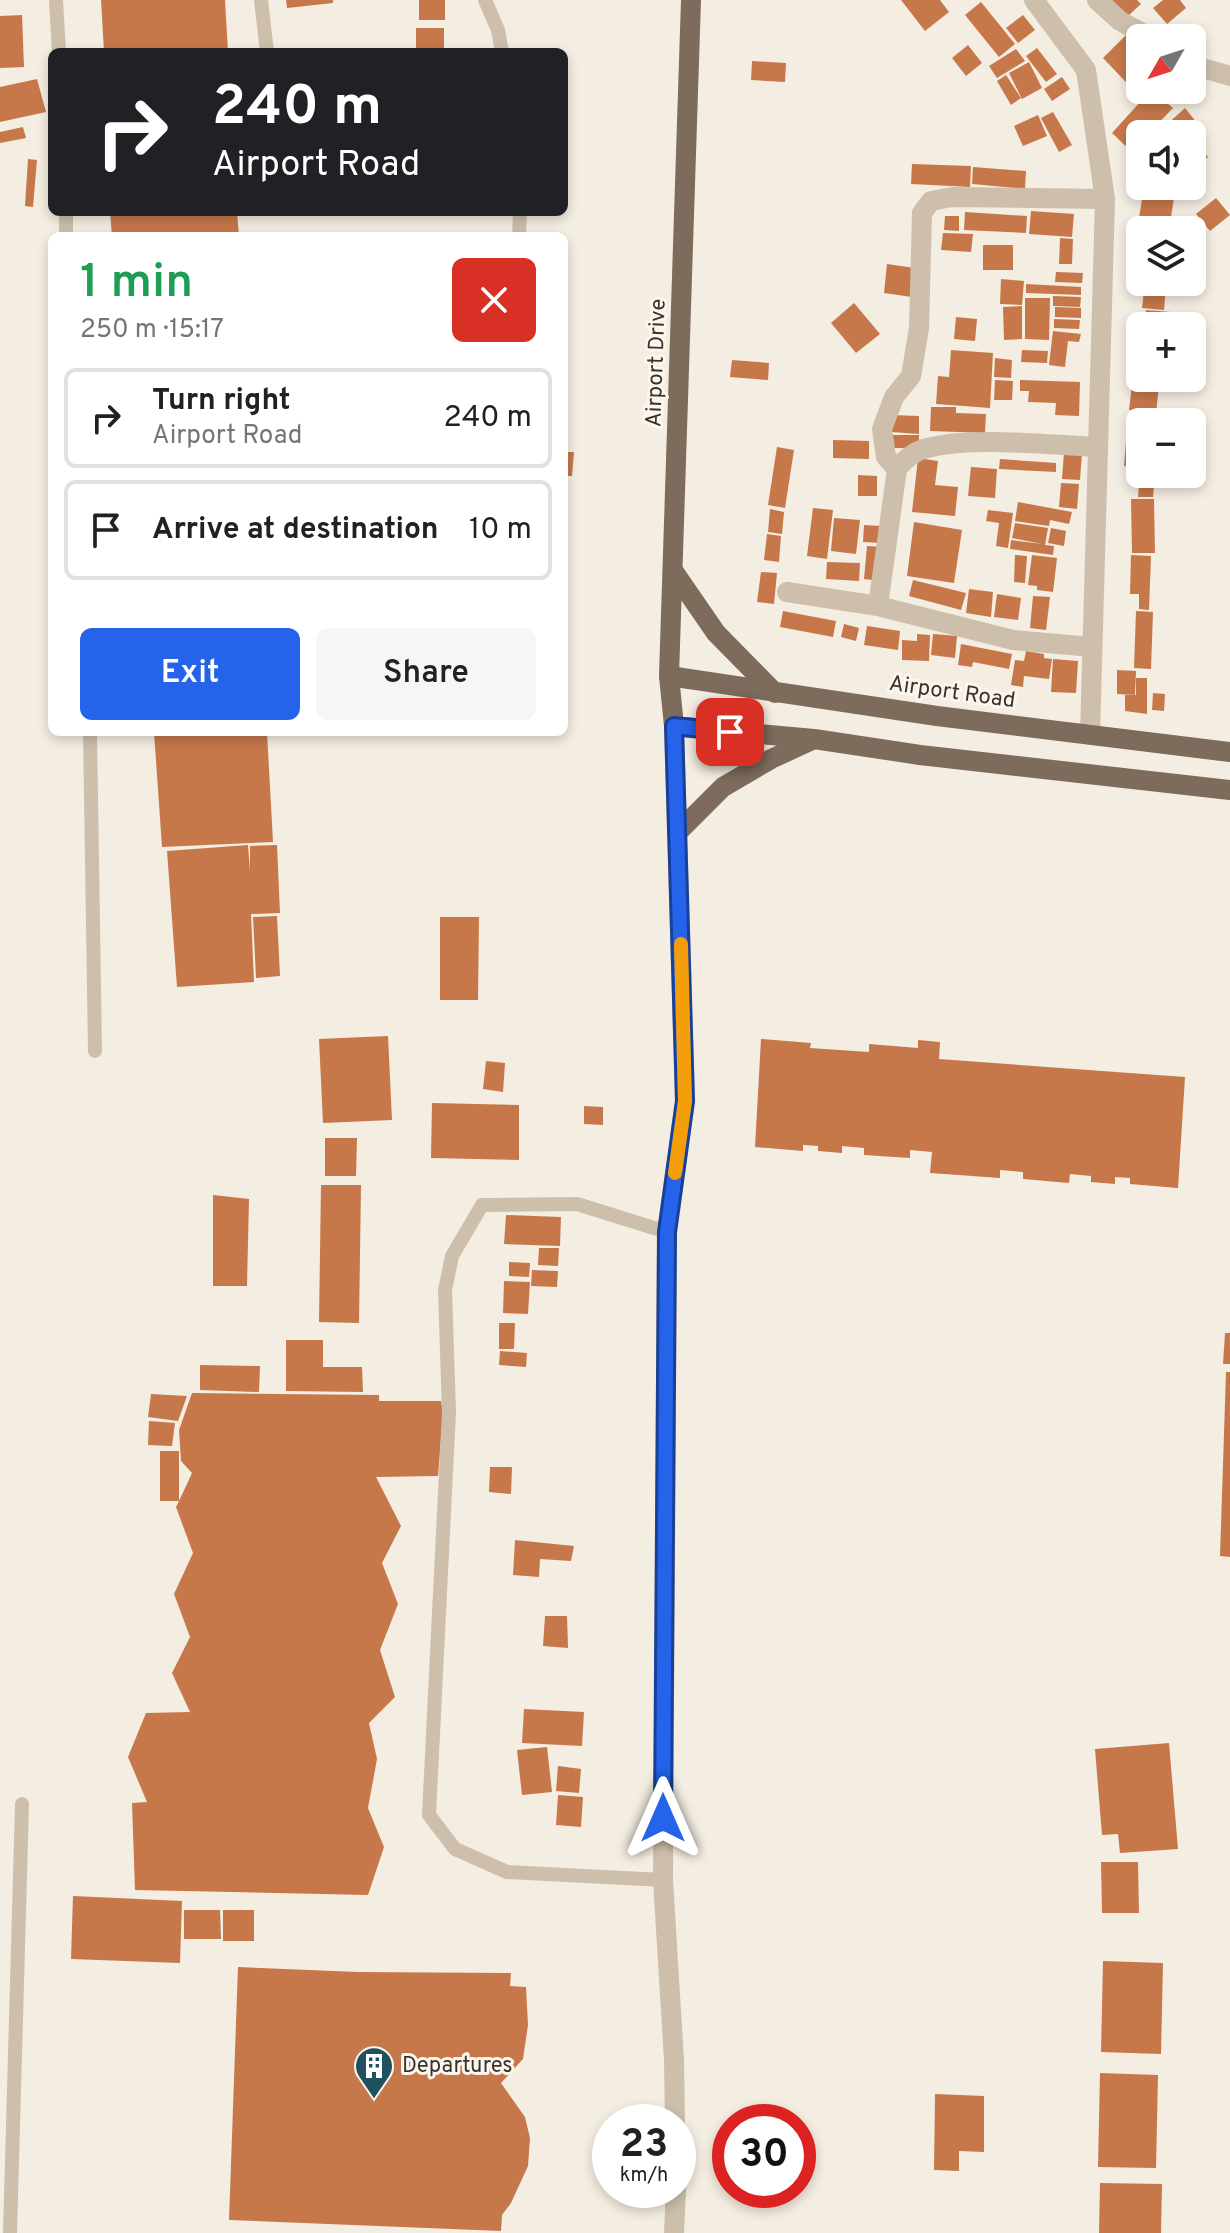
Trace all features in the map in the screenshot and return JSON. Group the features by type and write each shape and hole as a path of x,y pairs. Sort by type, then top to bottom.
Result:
{"main road":[{"name":"Airport Drive","path":"674,726 669,676 691,0"},
{"path":"674,572 716,633 775,693"},
{"name":"Airport Road","path":"669,676 775,693 1230,752"},
{"path":"674,726 814,739 920,755 1230,790"},
{"path":"677,833 723,787 814,739"}],"street":[{"path":"1097,0 1126,24"},
{"path":"1043,3 1086,70 1105,199 1090,735"},
{"path":"1206,69 1230,76"},
{"path":"897,469 886,457 882,429 894,397 911,376 919,328 922,213 931,201 952,197 1105,199"},
{"path":"878,606 897,469 908,456 927,448 978,443 1098,447"},
{"path":"787,592 878,606 1013,640 1092,647"},
{"path":"674,726 685,1101 667,1232 663,1880 675,2104"},
{"path":"674,2233 675,2208"}],"lane":[{"path":"56,0 59,48"},
{"path":"261,0 267,48"},
{"path":"485,0 498,30 501,48"},
{"path":"90,736 95,1051"},
{"path":"663,1880 507,1872 455,1849 429,1815 449,1412 445,1290 452,1256 482,1205 577,1204 667,1232"},
{"path":"10,2233 22,1804"}],"building":[{"path":"101,0 225,0 228,48 104,48"},
{"path":"286,0 333,0 333,3 287,8"},
{"path":"419,0 445,0 445,20 419,20"},
{"path":"901,0 940,0 949,12 925,31"},
{"path":"1112,0 1137,0 1141,4 1128,16"},
{"path":"1163,0 1180,0 1186,8 1167,24 1153,8"},
{"path":"981,2 1015,44 999,57 965,15"},
{"path":"22,15 24,67 0,68 0,16"},
{"path":"1023,15 1035,30 1018,43 1006,28"},
{"path":"416,28 444,28 444,48 416,48"},
{"path":"1126,35 1126,82 1103,58"},
{"path":"968,45 982,63 966,76 952,58"},
{"path":"1037,48 1057,74 1046,82 1026,56"},
{"path":"1016,49 1025,61 997,78 989,66"},
{"path":"752,61 786,63 785,82 751,80"},
{"path":"1029,62 1042,88 1022,99 1009,73"},
{"path":"1006,75 1021,98 1011,105 997,81"},
{"path":"1062,77 1070,89 1052,101 1044,89"},
{"path":"37,79 46,112 0,122 0,87"},
{"path":"1138,104 1168,104 1173,108 1161,120 1126,120 1126,146 1112,133"},
{"path":"1185,108 1195,120 1172,120"},
{"path":"1053,112 1072,145 1059,152 1041,118"},
{"path":"1038,115 1047,136 1023,146 1014,126"},
{"path":"23,127 26,138 0,143 0,132"},
{"path":"28,159 37,160 33,207 25,206"},
{"path":"912,164 971,166 970,187 911,184"},
{"path":"973,167 1026,171 1025,189 972,184"},
{"path":"1216,198 1230,215 1210,231 1206,226 1206,216 1196,214"},
{"path":"1142,200 1174,200 1171,216 1139,216"},
{"path":"1031,211 1074,214 1072,237 1029,234"},
{"path":"965,212 1027,216 1026,233 964,230"},
{"path":"110,216 237,216 239,232 112,232"},
{"path":"945,216 959,216 959,231 944,230"},
{"path":"943,233 973,234 971,252 941,250"},
{"path":"1060,238 1073,239 1072,264 1059,264"},
{"path":"983,245 1013,245 1013,270 983,270"},
{"path":"887,264 915,268 912,297 884,293"},
{"path":"1056,272 1083,273 1082,283 1055,282"},
{"path":"1001,279 1024,281 1022,305 1000,304"},
{"path":"1026,284 1081,287 1081,295 1026,293"},
{"path":"1053,296 1081,297 1080,307 1053,306"},
{"path":"1143,296 1165,296 1164,310 1142,308"},
{"path":"1025,298 1050,298 1049,340 1025,339"},
{"path":"854,303 880,334 856,353 831,323"},
{"path":"1022,306 1022,339 1004,340 1003,307"},
{"path":"1055,307 1081,308 1081,318 1055,317"},
{"path":"956,317 977,319 975,341 954,339"},
{"path":"1054,319 1080,320 1079,329 1054,328"},
{"path":"1053,331 1081,334 1079,342 1068,341 1065,367 1049,365"},
{"path":"951,350 993,353 990,408 936,404 938,376 949,377"},
{"path":"1022,350 1048,351 1047,363 1021,362"},
{"path":"995,358 1012,360 1011,378 994,377"},
{"path":"732,360 769,363 768,380 730,377"},
{"path":"995,380 1013,381 1012,400 994,400"},
{"path":"1020,380 1080,382 1079,416 1055,415 1056,403 1028,402 1029,391 1020,391"},
{"path":"1131,392 1158,392 1157,408 1129,408"},
{"path":"931,407 956,407 956,413 986,414 985,433 930,431"},
{"path":"892,415 919,416 919,434 891,432"},
{"path":"889,435 919,435 919,448 889,448"},
{"path":"833,440 869,441 869,459 833,458"},
{"path":"777,447 794,450 785,508 768,505"},
{"path":"568,452 574,452 572,476 568,476"},
{"path":"1064,452 1082,453 1080,480 1062,479"},
{"path":"918,458 938,461 935,485 958,487 955,516 912,512"},
{"path":"1000,459 1056,463 1056,472 999,469"},
{"path":"971,467 997,469 995,498 968,496"},
{"path":"858,475 877,476 877,496 858,496"},
{"path":"1061,483 1079,484 1077,509 1059,507"},
{"path":"1139,488 1154,488 1153,497 1138,497"},
{"path":"1131,499 1154,499 1155,553 1132,553"},
{"path":"1018,502 1072,512 1069,524 1050,520 1049,526 1015,521"},
{"path":"813,508 833,510 827,559 807,556"},
{"path":"770,509 784,512 782,534 768,532"},
{"path":"988,510 1013,513 1008,548 996,546 999,523 986,521"},
{"path":"834,518 860,520 856,554 831,551"},
{"path":"914,522 962,530 954,583 907,576"},
{"path":"1015,523 1048,528 1045,545 1054,546 1053,555 1010,549 1011,540 1042,544 1012,538"},
{"path":"864,525 881,526 880,543 863,542"},
{"path":"1051,528 1066,531 1064,546 1048,543"},
{"path":"767,534 781,536 779,562 764,560"},
{"path":"867,546 883,547 880,581 864,579"},
{"path":"1015,555 1027,556 1025,583 1014,582"},
{"path":"1032,555 1057,558 1053,592 1028,585"},
{"path":"1131,555 1151,556 1149,610 1139,609 1139,594 1130,594"},
{"path":"827,562 860,563 859,581 826,579"},
{"path":"761,572 777,573 774,604 757,602"},
{"path":"913,580 966,593 961,610 909,596"},
{"path":"969,589 993,592 991,617 966,613"},
{"path":"997,594 1021,598 1018,620 994,617"},
{"path":"1033,596 1050,597 1046,630 1030,628"},
{"path":"783,611 836,621 833,637 780,627"},
{"path":"1136,611 1153,612 1151,669 1134,668"},
{"path":"844,624 859,628 856,641 841,637"},
{"path":"867,626 900,631 898,650 864,645"},
{"path":"917,634 930,635 929,661 902,660 902,640 917,641"},
{"path":"933,634 957,636 955,658 931,655"},
{"path":"961,644 1012,654 1009,669 973,662 972,667 958,665"},
{"path":"1026,651 1044,654 1044,658 1052,659 1049,679 1024,676 1023,687 1011,685 1015,660 1024,661"},
{"path":"1053,659 1078,661 1076,693 1051,692"},
{"path":"1117,670 1136,671 1135,695 1117,694"},
{"path":"1136,678 1147,678 1147,714 1125,711 1125,695 1136,695"},
{"path":"1153,693 1165,694 1164,711 1152,710"},
{"path":"154,736 267,736 273,842 162,847"},
{"path":"248,845 250,871 250,846 277,845 280,913 251,914 254,982 177,987 167,851"},
{"path":"277,916 280,976 256,978 253,917"},
{"path":"440,917 479,917 478,1000 440,1000"},
{"path":"388,1036 392,1120 323,1123 319,1039"},
{"path":"761,1039 811,1043 810,1048 869,1052 869,1044 918,1048 918,1040 940,1042 939,1059 1185,1077 1178,1188 1130,1184 1130,1178 1115,1177 1115,1184 1091,1182 1091,1176 1070,1174 1069,1183 1023,1179 1023,1172 1000,1170 1000,1178 930,1173 932,1152 910,1150 910,1158 864,1155 864,1148 842,1146 842,1153 818,1151 818,1146 803,1145 803,1151 755,1147"},
{"path":"486,1061 505,1063 503,1092 483,1089"},
{"path":"432,1103 519,1105 519,1160 431,1158"},
{"path":"584,1106 603,1107 603,1125 584,1124"},
{"path":"325,1138 357,1138 356,1176 325,1176"},
{"path":"321,1185 361,1185 359,1323 319,1322"},
{"path":"213,1195 249,1199 247,1286 213,1286"},
{"path":"506,1215 561,1217 560,1246 504,1244"},
{"path":"539,1248 559,1248 558,1266 538,1265"},
{"path":"509,1262 530,1263 529,1277 509,1276"},
{"path":"532,1270 558,1271 557,1287 531,1286"},
{"path":"504,1281 530,1282 528,1314 503,1313"},
{"path":"499,1323 515,1323 514,1349 499,1349"},
{"path":"1225,1333 1230,1333 1230,1364 1223,1364"},
{"path":"286,1340 323,1340 323,1367 362,1367 363,1392 286,1391"},
{"path":"500,1351 527,1353 526,1367 499,1365"},
{"path":"200,1365 260,1366 259,1392 200,1390"},
{"path":"1226,1372 1230,1372 1230,1557 1220,1556"},
{"path":"192,1393 379,1395 379,1401 441,1401 443,1413 438,1476 376,1477 401,1526 382,1563 398,1604 380,1650 395,1697 369,1723 377,1759 368,1808 384,1847 368,1895 135,1890 132,1803 147,1802 128,1757 146,1713 190,1712 172,1673 190,1637 174,1594 193,1553 176,1507 192,1473 181,1461 179,1430"},
{"path":"151,1394 187,1396 178,1421 148,1417"},
{"path":"149,1421 175,1423 172,1446 148,1445"},
{"path":"160,1451 179,1451 179,1501 160,1501"},
{"path":"490,1467 512,1467 511,1494 489,1492"},
{"path":"515,1540 574,1546 571,1561 540,1559 539,1577 513,1575"},
{"path":"545,1616 567,1616 568,1648 543,1646"},
{"path":"524,1709 584,1712 582,1746 522,1743"},
{"path":"1169,1743 1178,1849 1120,1853 1118,1834 1102,1835 1095,1749"},
{"path":"547,1747 552,1792 522,1795 517,1750"},
{"path":"558,1766 581,1769 579,1793 556,1791"},
{"path":"558,1795 583,1797 581,1827 556,1825"},
{"path":"1101,1862 1138,1862 1139,1913 1102,1913"},
{"path":"73,1896 182,1901 180,1963 71,1959"},
{"path":"184,1910 220,1910 221,1939 184,1939"},
{"path":"223,1910 254,1910 254,1941 223,1941"},
{"path":"1103,1961 1163,1963 1161,2054 1101,2052"},
{"name":"Departures","path":"238,1967 511,1973 510,1986 526,1987 528,2025 523,2059 501,2083 525,2117 530,2138 528,2166 502,2215 501,2231 229,2220"},
{"path":"1100,2073 1158,2075 1156,2168 1098,2167"},
{"path":"935,2094 984,2096 984,2152 959,2151 959,2171 934,2170"},
{"path":"1100,2183 1162,2184 1161,2233 1099,2233"}],"slow traffic":[{"path":"675,1173 685,1101 681,944"}],"place":[{"name":"Departures","path":"374,2100"}],"route":[{"path":"663,1818 667,1232 685,1101 674,726 730,732"}]}
